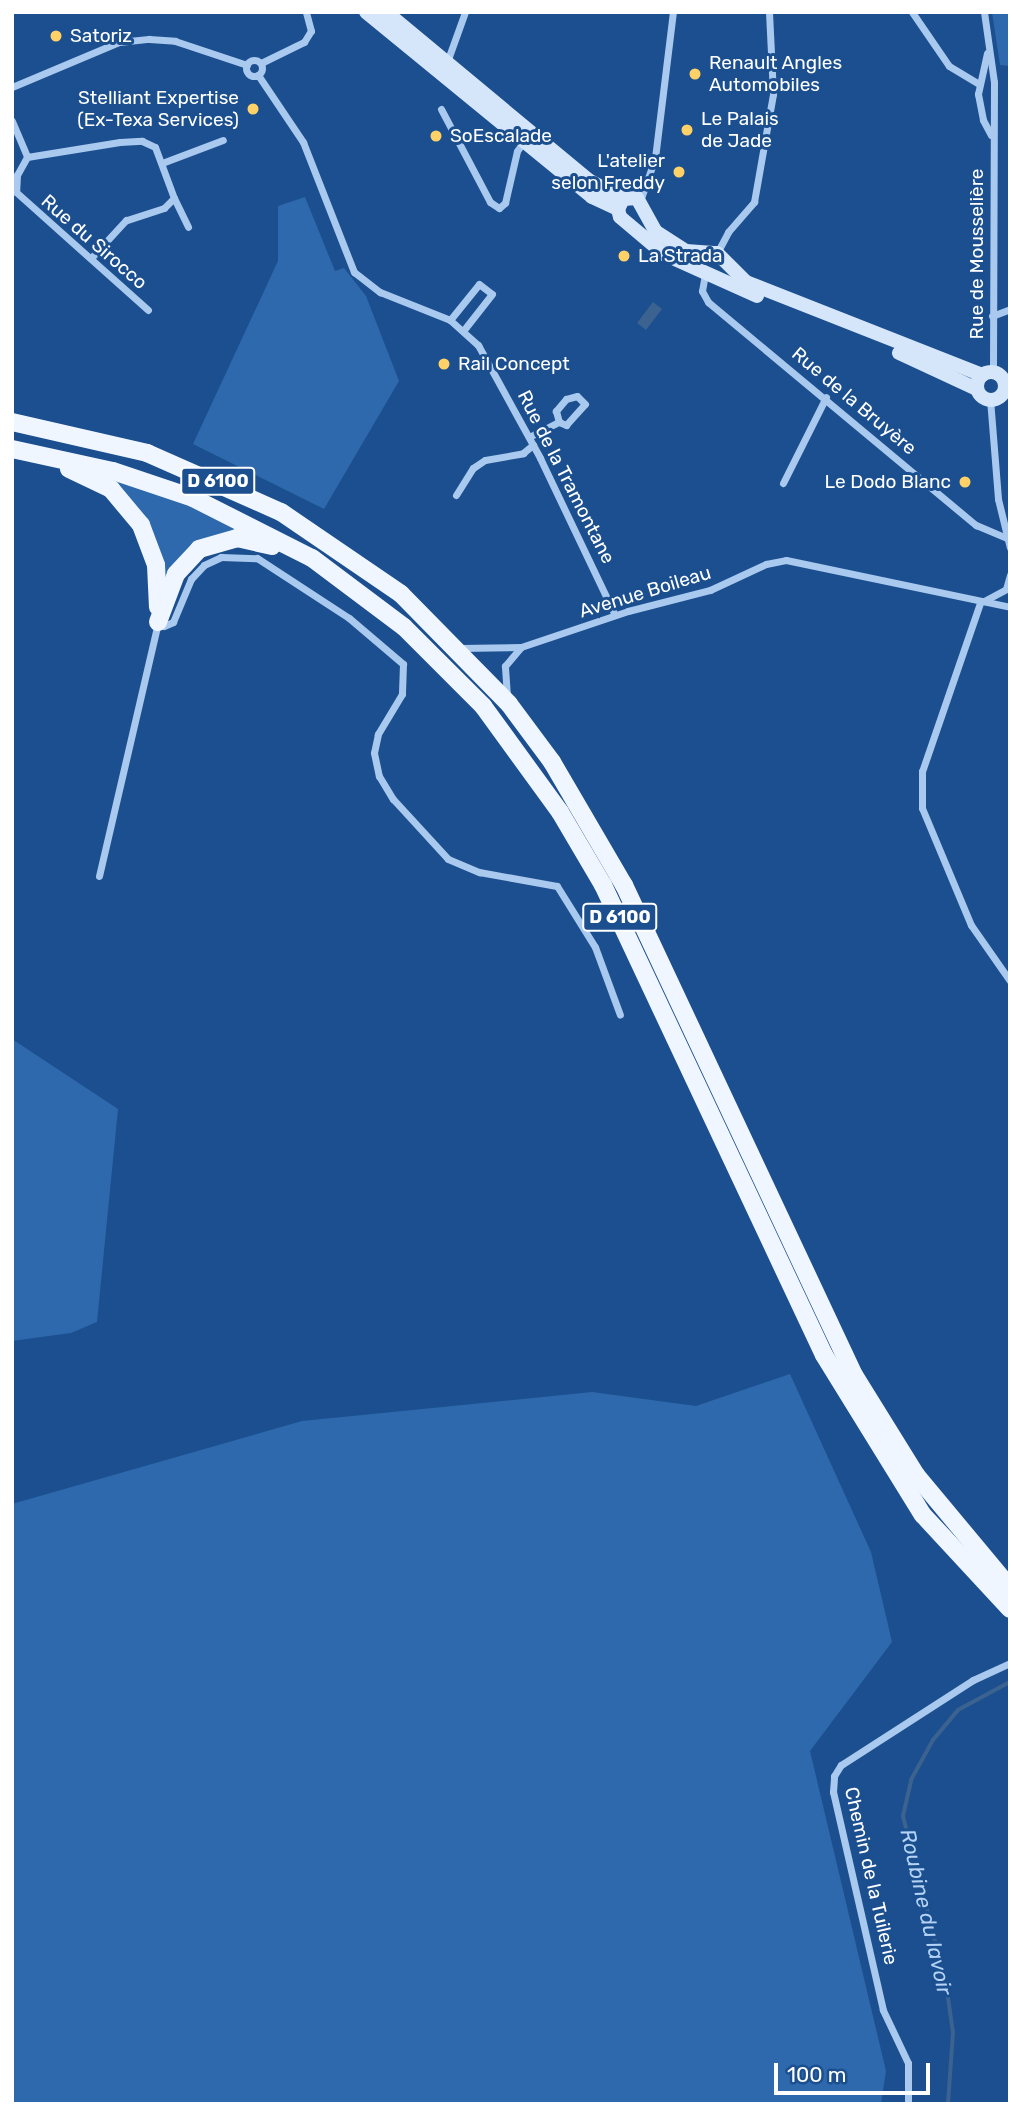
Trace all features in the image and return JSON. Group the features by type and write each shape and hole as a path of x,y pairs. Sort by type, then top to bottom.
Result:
{"main road":[{"path":"366,12 443,66"},
{"path":"386,12 443,66 528,137 620,204"},
{"path":"620,204 632,196 640,201 648,223 671,243 697,254 750,284 984,379 1003,393"},
{"path":"620,204 620,217 664,254 716,267"},
{"path":"984,379 1003,393"},
{"name":"D 6100","path":"12,422 147,453 269,506 353,557 401,594 459,648 509,704 566,783 624,885 854,1376 916,1475 1010,1588"},
{"path":"13,449 93,479 129,508 152,548 159,589 158,622"},
{"name":"D 6100","path":"13,449 113,471 230,514 312,558 404,627 482,706 560,812 646,969 824,1355 923,1515 1010,1609"},
{"path":"158,622 186,560 215,542 237,538 270,545 404,627"}],"street":[{"path":"12,87 119,42 149,39 175,41 247,65 251,60 261,63 304,42 311,31 306,12"},
{"path":"443,66 456,47 465,12"},
{"path":"640,201 655,158 673,12"},
{"path":"716,267 728,232 754,202 757,189 773,94 769,12"},
{"path":"912,12 949,66 979,84"},
{"name":"Rue de Mousselière","path":"984,12 994,82 992,316 984,379"},
{"name":"Rue de Mousselière","path":"989,49 979,84 982,120 992,136"},
{"path":"258,75 261,63"},
{"name":"Rue de la Tramontane","path":"247,65 250,75 258,75 303,142 354,272 380,292 450,320 478,345 531,441 615,615"},
{"path":"441,109 490,202 499,208 505,203 517,151 528,137"},
{"path":"12,121 27,157 142,141 155,148 188,227"},
{"path":"162,163 223,140"},
{"name":"Rue du Sirocco","path":"27,157 17,175 16,192 148,310"},
{"path":"91,258 126,220 164,208 174,198"},
{"name":"Rue de la Bruyère","path":"716,267 702,291 708,302 826,397 976,525 1006,538"},
{"path":"450,320 479,284 492,294 463,331"},
{"path":"992,316 1010,309"},
{"path":"1003,393 998,499 1010,548"},
{"path":"783,483 826,397"},
{"path":"456,495 472,468 485,460 523,453 531,441 559,422"},
{"path":"998,499 1010,498"},
{"path":"99,876 158,622 173,622 191,579 204,565 238,556 271,565 349,618 402,664 402,694 378,734 374,753 379,776 393,799 460,866 557,886 595,947 620,1015"},
{"name":"Avenue Boileau","path":"459,648 521,647 615,615 710,590 765,564 786,560 980,603 1010,607"},
{"path":"1010,575 1008,588 980,603 933,736 920,789 922,808 936,847 971,925 1010,981"},
{"path":"509,704 503,673 509,658 521,647"},
{"name":"Chemin de la Tuilerie","path":"908,2104 908,2063 883,2010 832,1792 834,1776 841,1765 973,1681 1010,1662"}],"shaded area":[{"path":"992,12 1010,12 1010,66 1000,65"},
{"path":"305,197 335,271 344,268 366,296 399,381 324,509 193,444 278,261 278,206"},
{"path":"653,302 662,309 646,330 637,323"},
{"path":"110,478 188,503 254,533 234,533 165,585"},
{"path":"12,1039 118,1109 97,1322 71,1333 12,1341"},
{"path":"790,1374 871,1552 892,1642 810,1751 886,2071 881,2104 12,2104 12,1504 302,1421 592,1392 696,1406"}],"waterway":[{"name":"Roubine du lavoir","path":"948,2104 953,2033 946,1984 903,1816 911,1780 933,1740 958,1710 1010,1682"}],"place":[{"name":"Satoriz","path":"56,36"},
{"name":"Renault Angles Automobiles","path":"695,74"},
{"name":"Stelliant Expertise (Ex-Texa Services)","path":"253,109"},
{"name":"Le Palais de Jade","path":"687,130"},
{"name":"SoEscalade","path":"436,136"},
{"name":"L'atelier selon Freddy","path":"679,172"},
{"name":"La Strada","path":"624,256"},
{"name":"Rail Concept","path":"444,364"},
{"name":"Le Dodo Blanc","path":"965,482"}]}
